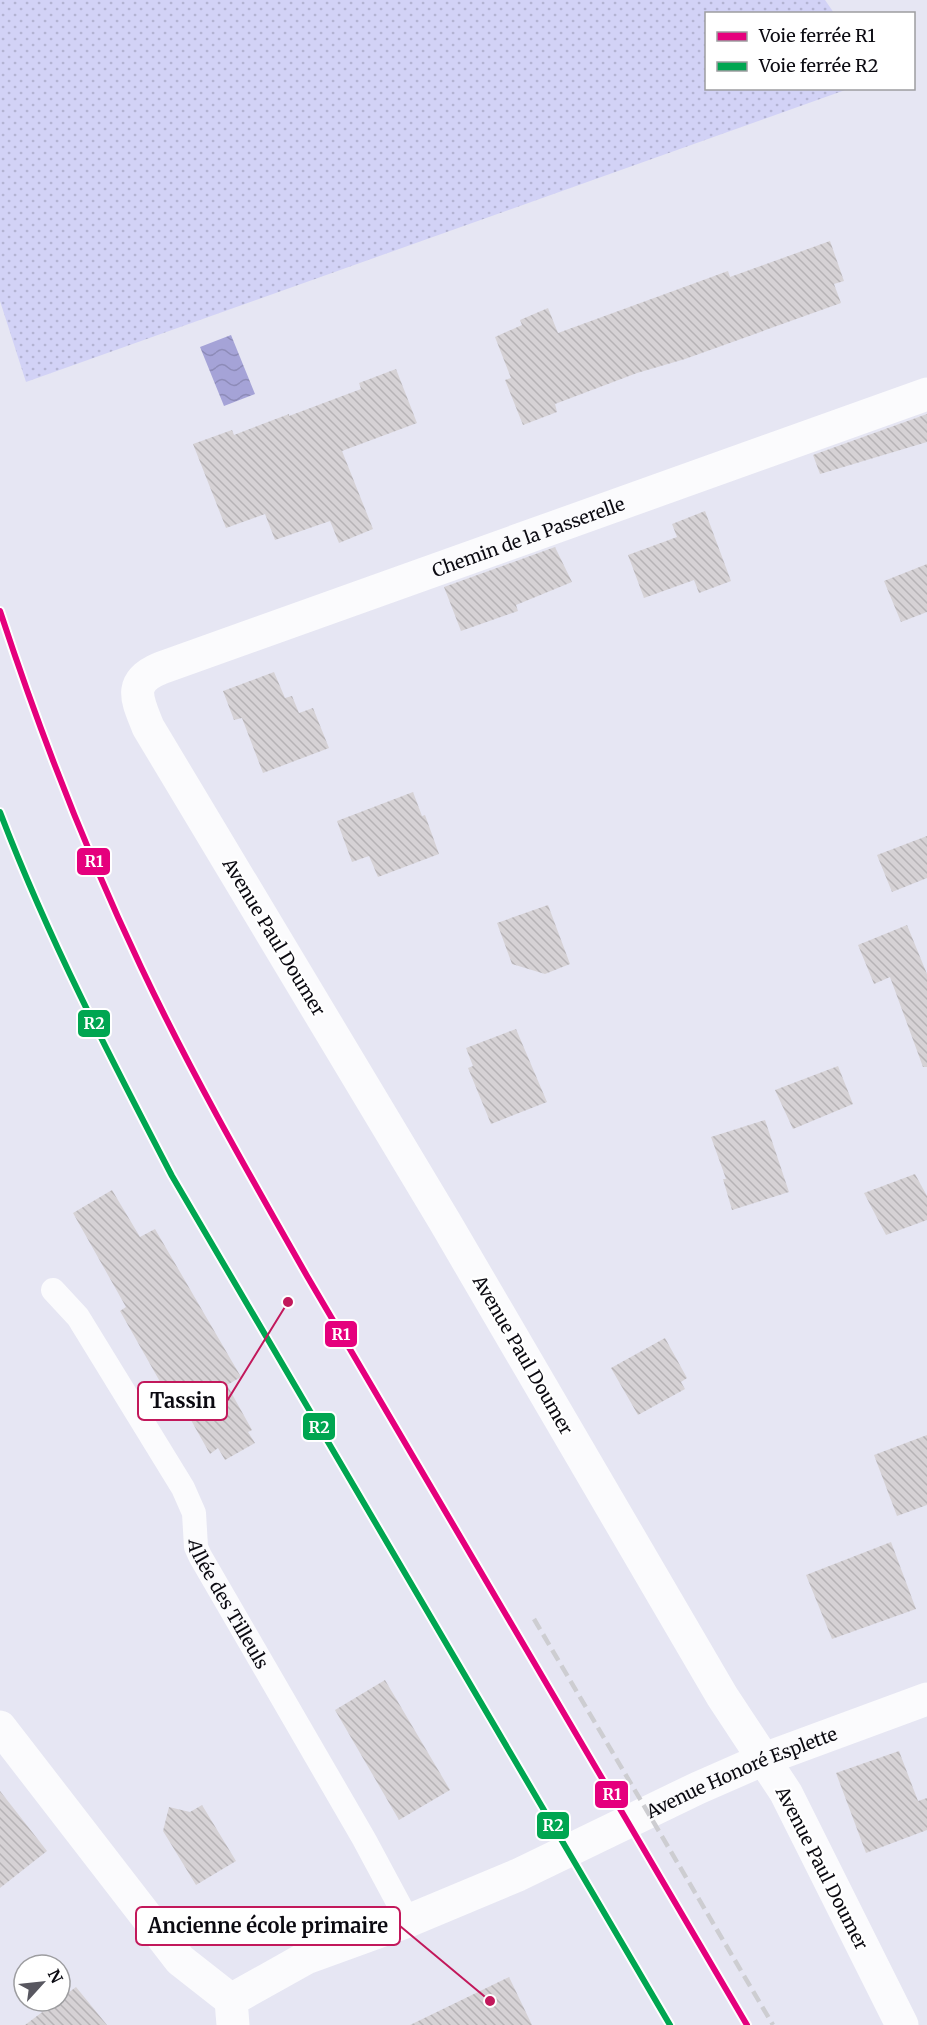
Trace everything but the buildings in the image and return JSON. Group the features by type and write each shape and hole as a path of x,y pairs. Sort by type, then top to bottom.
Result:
{"street":[{"name":"Chemin de la Passerelle","path":"137,690 140,681 148,673 160,668 927,394"},
{"name":"Avenue Paul Doumer","path":"137,690 140,707 148,727 451,1233 722,1696 786,1793 902,2025"},
{"name":"Avenue Honoré Esplette","path":"232,2012 306,1958 408,1921 518,1875 698,1788 764,1759 927,1699"},
{"path":"0,1727 180,1960 232,2012"}],"lane":[{"name":"Allée des Tilleuls","path":"53,1290 78,1317 183,1488 194,1513 196,1547 200,1556 364,1839 408,1921"}],"shaded area":[{"path":"0,0 825,0 833,12 705,12 705,90 845,90 26,382 0,301"}],"water":[{"path":"231,335 255,394 224,406 200,347"}],"railway":[{"path":"307,1276 747,2025"},
{"path":"534,1619 773,2025"}],"rail line":[{"name":"R1","path":"0,611 31,702 83,836 141,967 200,1084 307,1276 747,2025"},
{"name":"R2","path":"0,812 59,951 172,1176 670,2025"}],"place":[{"name":"Tassin","path":"288,1302"},
{"name":"Ancienne école primaire","path":"490,2001"}]}
